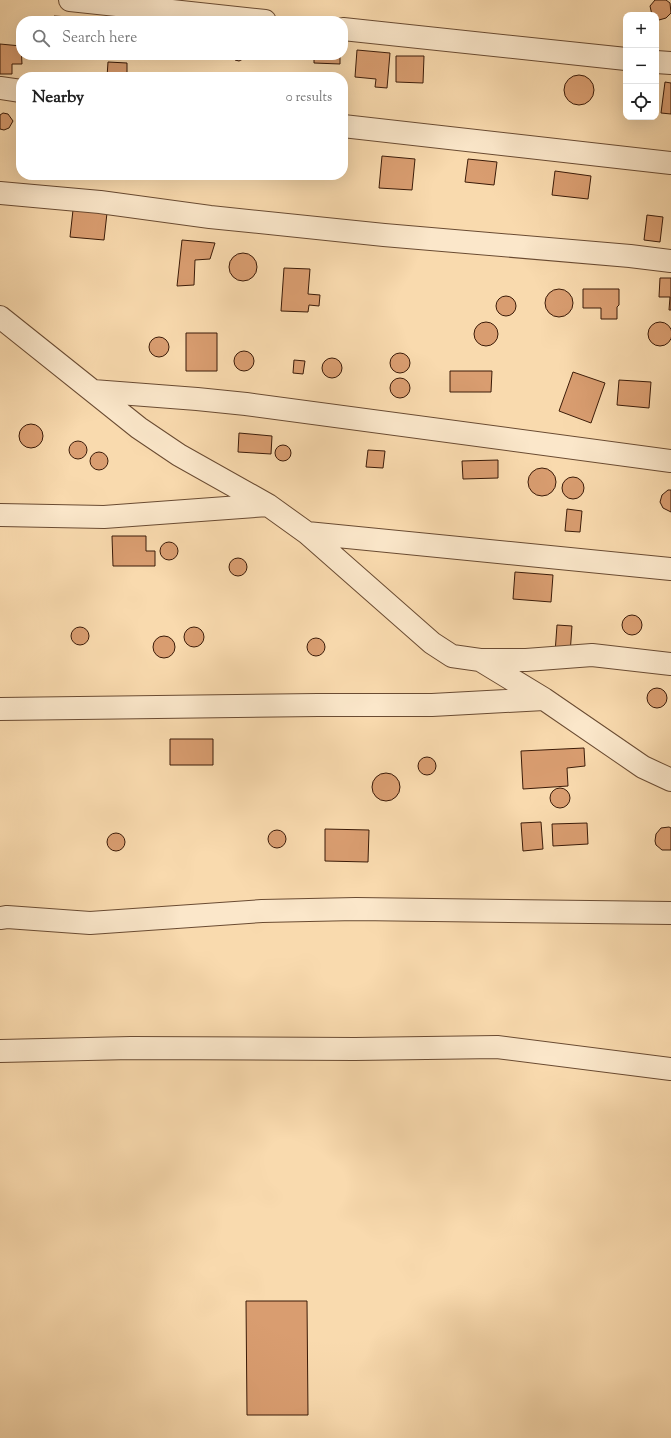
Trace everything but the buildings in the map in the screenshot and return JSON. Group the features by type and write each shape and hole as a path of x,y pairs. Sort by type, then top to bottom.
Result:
{"street":[{"path":"70,0 219,16"},
{"path":"348,30 623,59"},
{"path":"659,62 671,64"},
{"path":"0,88 16,90"},
{"path":"348,127 671,163"},
{"path":"0,193 100,202 210,217 671,261"},
{"path":"0,317 139,428 179,455 268,505 307,533 432,643 452,656 480,660 526,660 592,655 671,664"},
{"path":"92,391 246,404 671,461"},
{"path":"0,515 104,517 268,505"},
{"path":"307,533 671,569"},
{"path":"480,660 544,699 643,767 671,780"},
{"path":"0,709 432,705 544,699"},
{"path":"0,918 7,917 90,923 262,911 356,909 671,913"},
{"path":"0,1051 131,1048 355,1049 497,1047 671,1069"}]}
